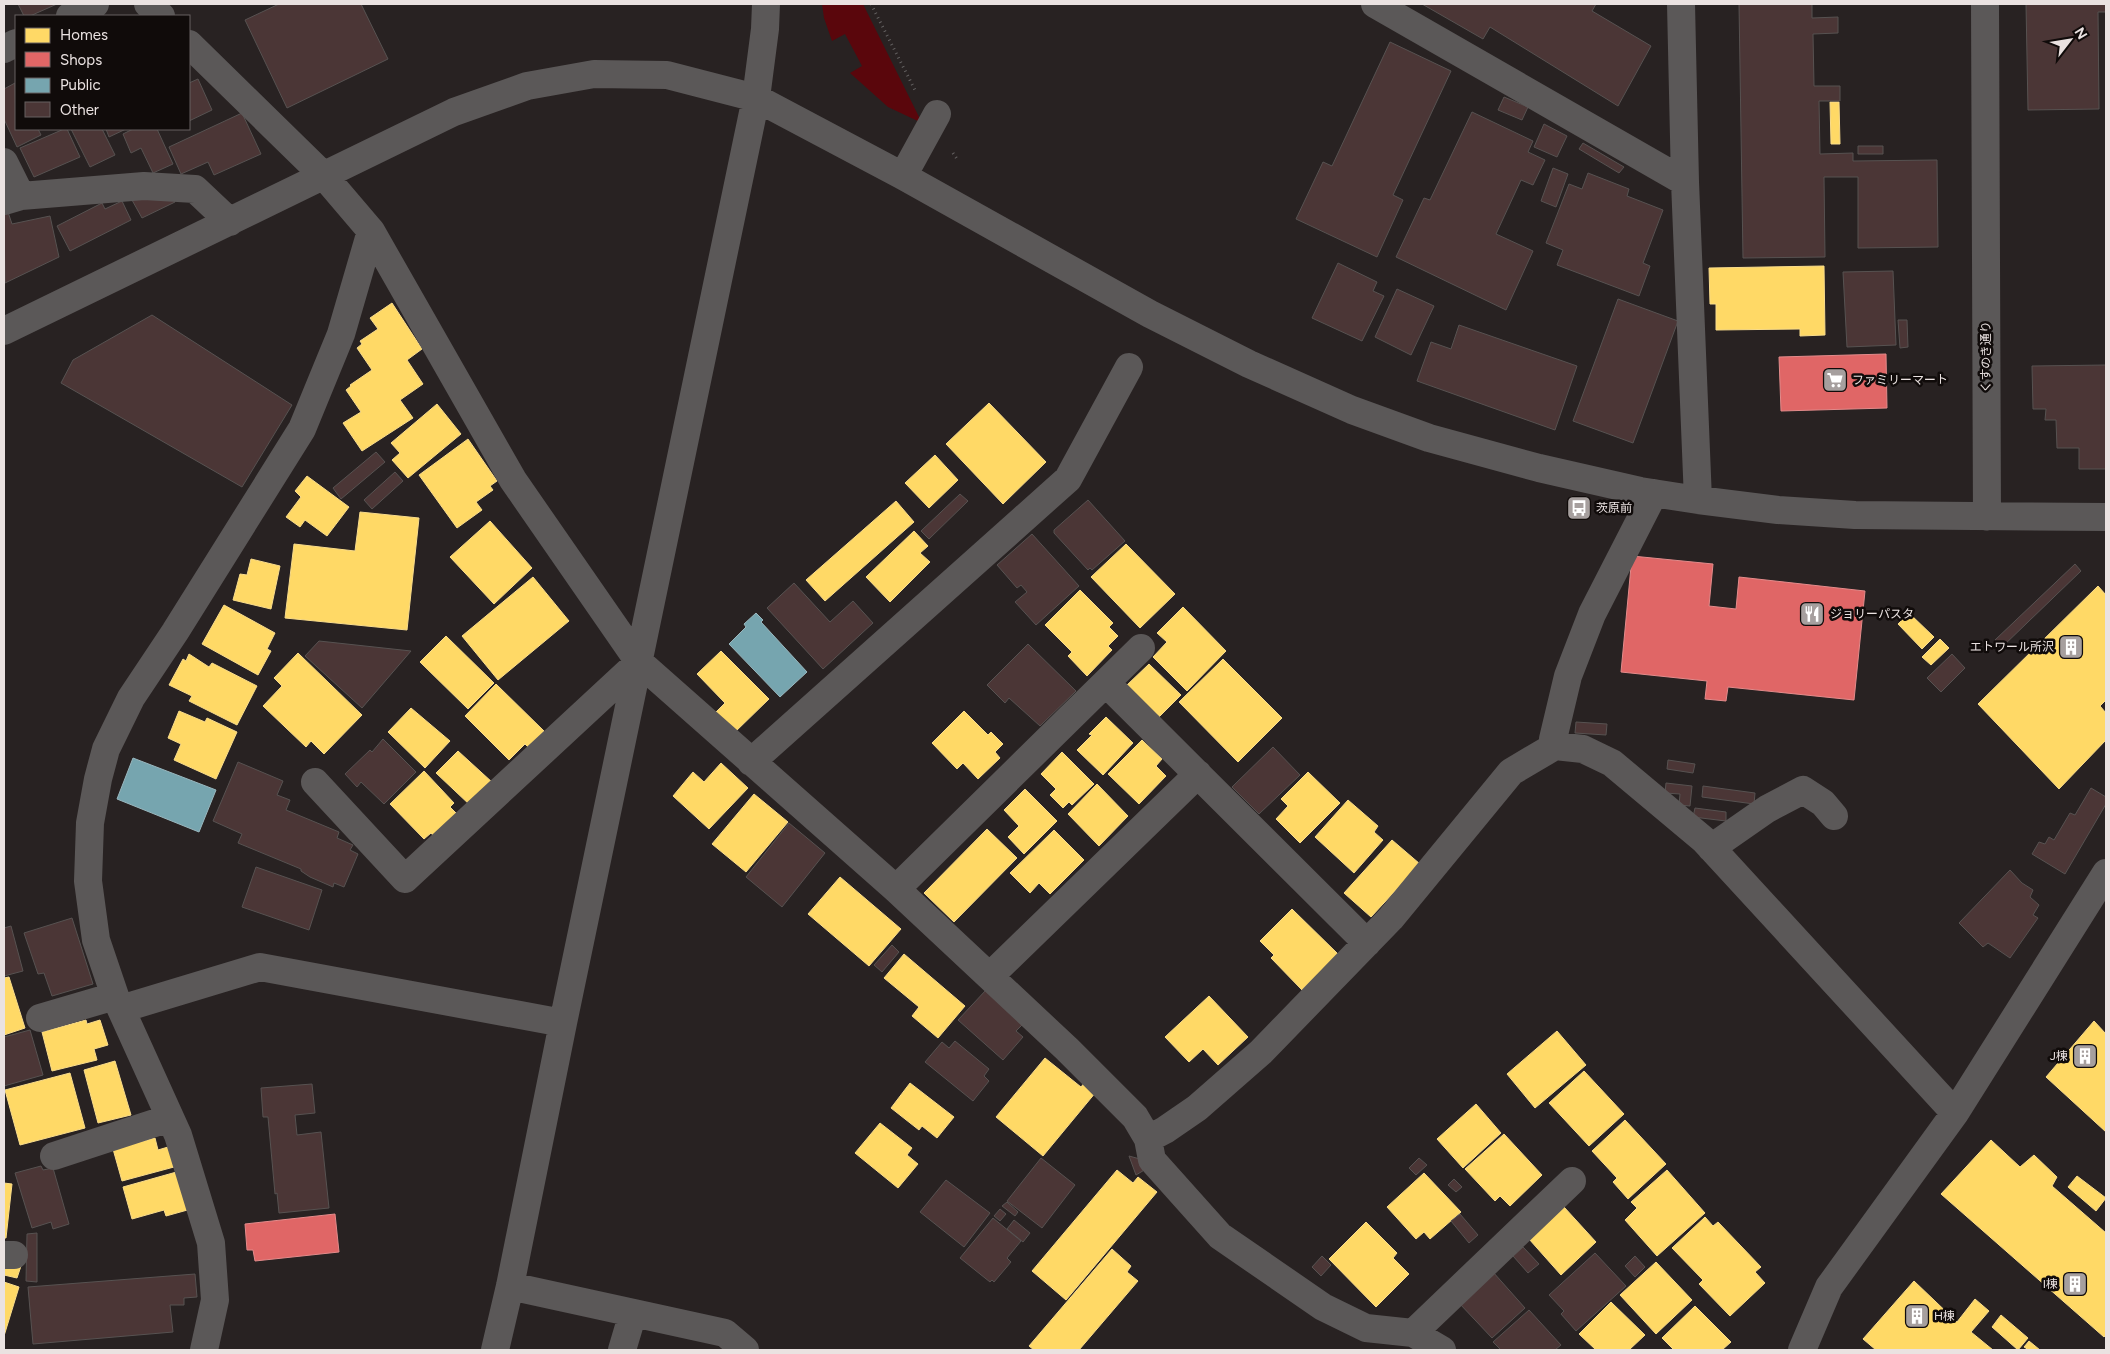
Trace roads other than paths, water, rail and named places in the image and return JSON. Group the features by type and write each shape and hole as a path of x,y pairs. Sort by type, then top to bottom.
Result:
{"street":[{"path":"72,15 95,4"},
{"path":"148,4 160,15"},
{"path":"495,1350 510,1286 756,98 765,29 766,4"},
{"path":"1375,4 1685,182"},
{"path":"1681,4 1685,182 1698,500"},
{"name":"くすのき通り","path":"1985,4 1987,518"},
{"path":"190,45 325,176 371,231 513,480 639,662 896,889 1067,1048 1135,1117 1148,1139 1152,1160 1220,1236 1323,1307 1366,1328 1412,1333 1442,1350"},
{"path":"4,331 454,112 527,86 594,74 667,75 756,98 903,176 1150,314 1249,364 1352,410 1429,438 1539,468 1654,493 1778,510 1855,515 2106,518"},
{"path":"903,176 935,119"},
{"path":"4,162 13,198 144,186 195,189 230,222"},
{"path":"204,1350 215,1300 211,1243 178,1135 118,1003 96,940 88,881 90,823 98,778 106,749 131,698 175,632 302,429 341,334 371,231"},
{"path":"751,762 1068,479 1129,367"},
{"path":"1555,746 1553,739 1568,676 1589,623 1654,493"},
{"path":"896,889 1141,648"},
{"path":"315,782 405,879 639,662"},
{"path":"1106,683 1367,943"},
{"path":"1148,1139 1197,1108 1261,1052 1392,918 1511,772 1555,746 1583,749 1612,763 1711,848 1955,1113"},
{"path":"990,976 1198,774"},
{"path":"1711,848 1767,810 1802,790 1823,803 1834,816"},
{"path":"1802,1350 1829,1287 1955,1113 2106,873"},
{"path":"40,1018 118,1003 260,967 563,1023"},
{"path":"54,1156 170,1118"},
{"path":"1412,1333 1572,1181"},
{"path":"510,1286 724,1333 745,1350"},
{"path":"622,1350 632,1313"}],"place":[{"name":"ファミリーマート","path":"1835,380"},
{"name":"茨原前","path":"1579,508"},
{"name":"ジョリーパスタ","path":"1812,614"},
{"name":"エトワール所沢","path":"2071,647"},
{"name":"J棟","path":"2085,1056"},
{"name":"I棟","path":"2075,1284"},
{"name":"H棟","path":"1917,1316"}]}
